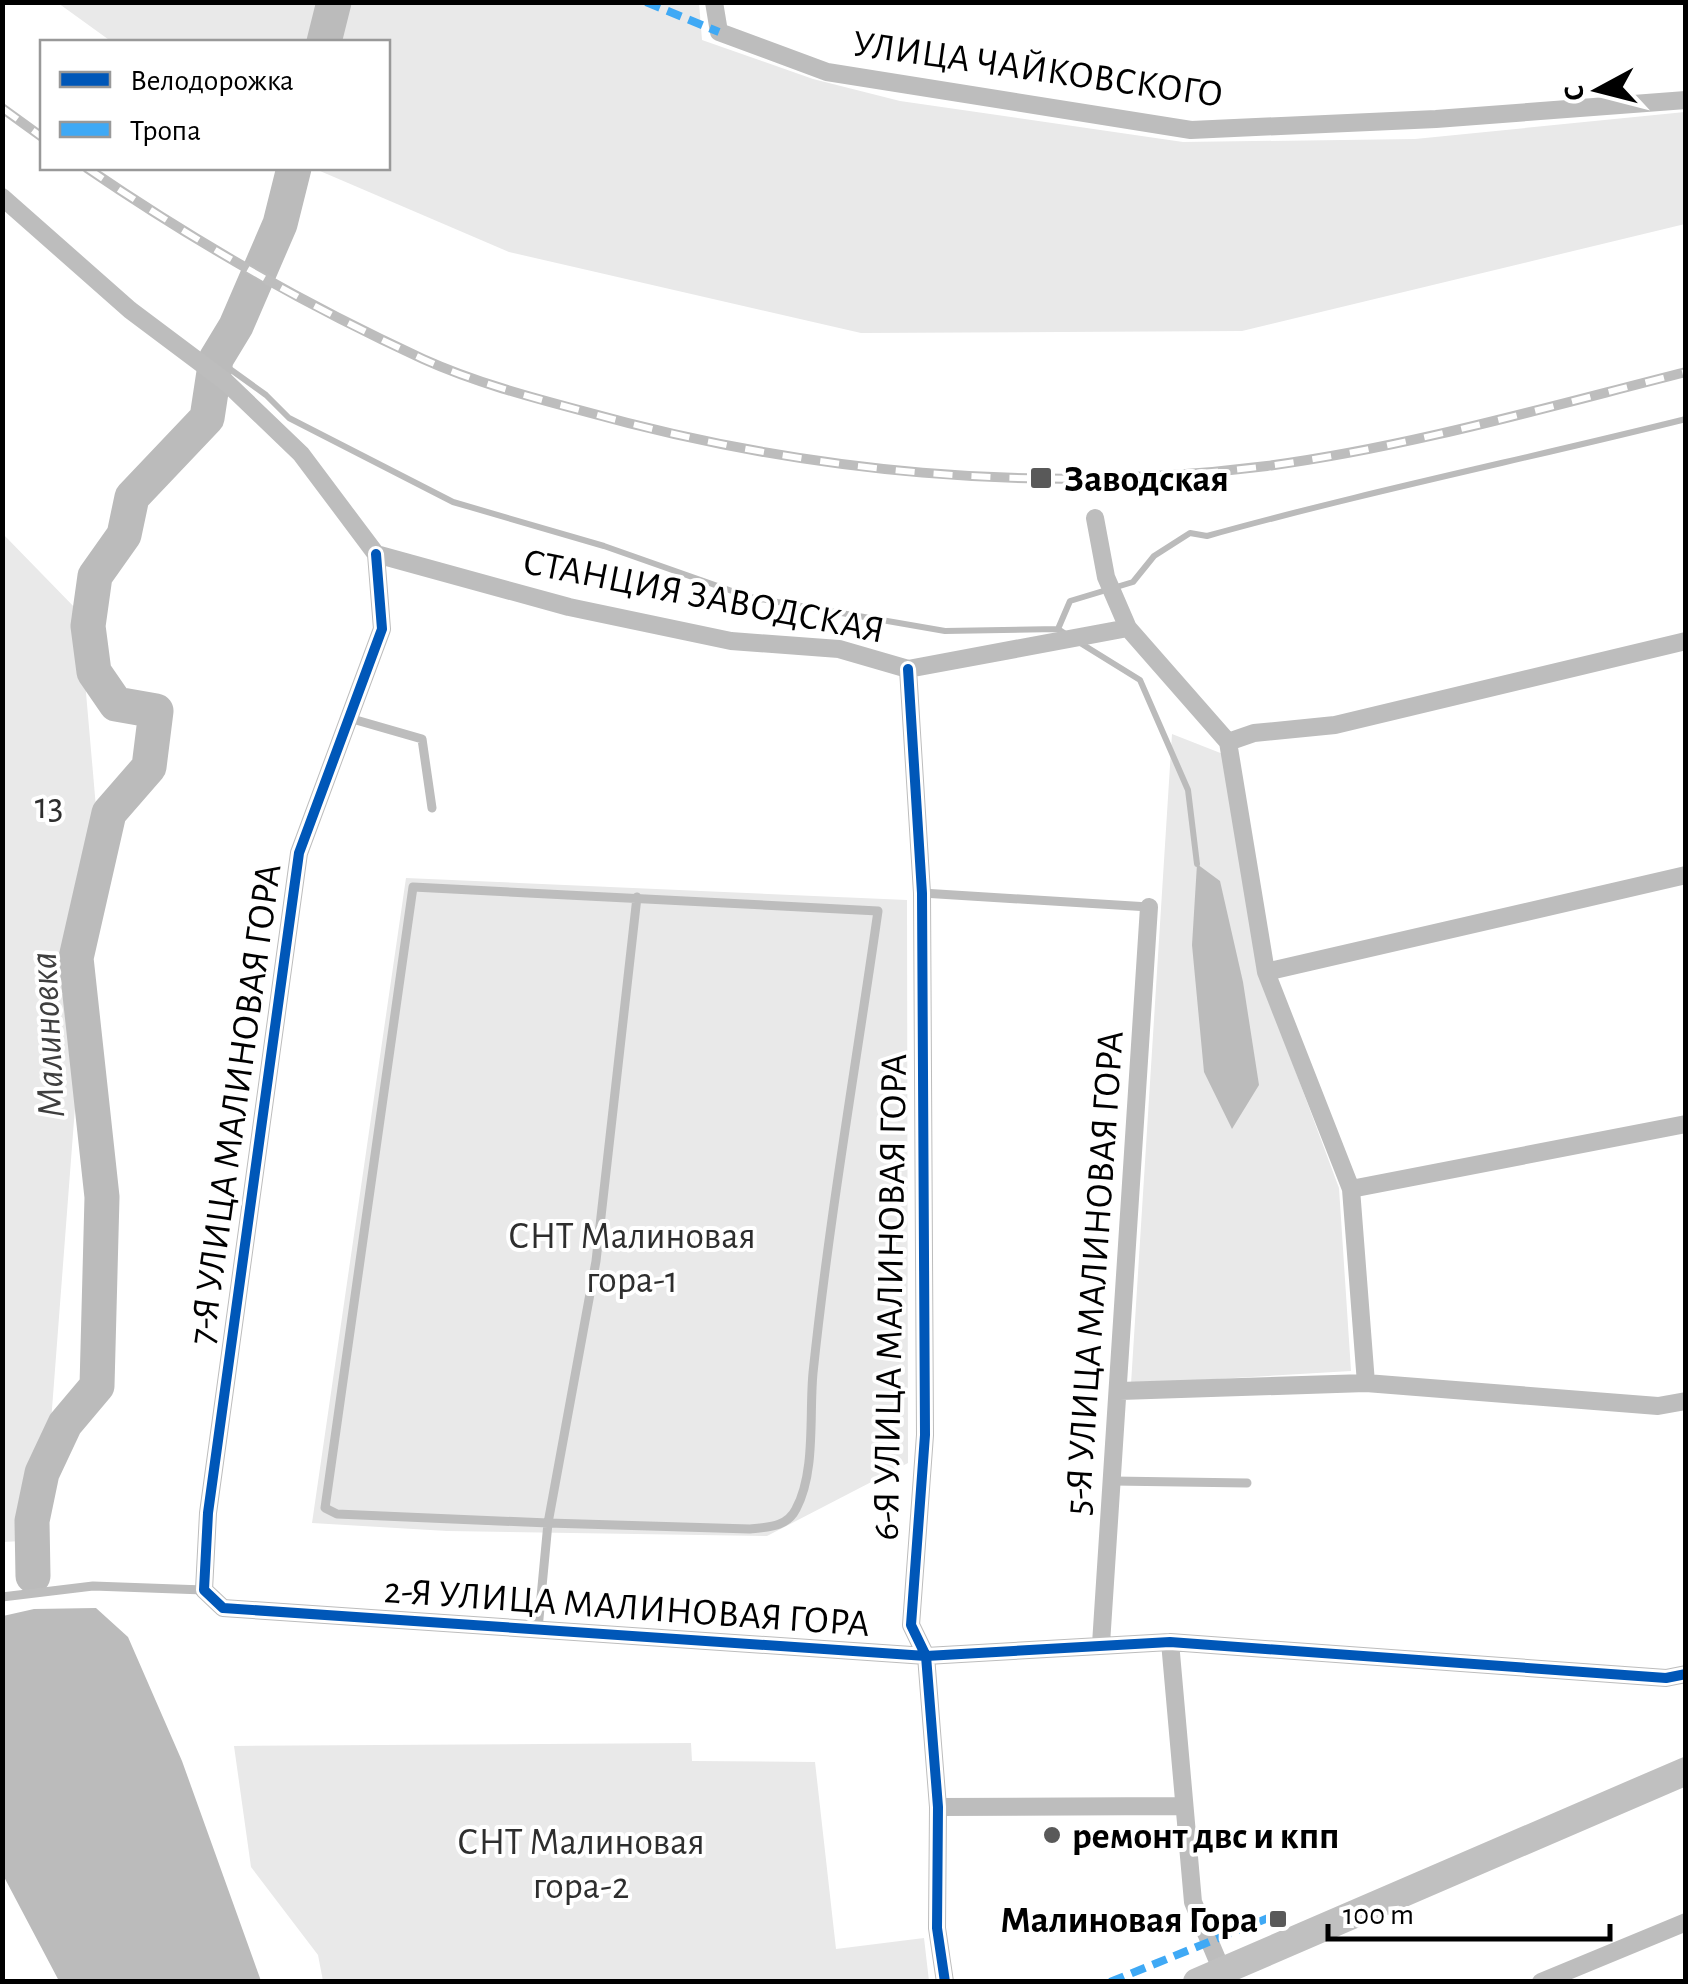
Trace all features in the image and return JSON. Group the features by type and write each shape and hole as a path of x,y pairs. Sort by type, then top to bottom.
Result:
{"main road":[{"path":"1210,1976 1686,1772"}],"street":[{"name":"УЛИЦА ЧАЙКОВСКОГО","path":"714,2 719,32 827,72 1191,130 1436,119 1686,100"},
{"path":"2,197 130,310 226,382 301,454 376,554"},
{"path":"1095,518 1106,577 1128,628 1228,742 1266,972 1351,1189 1366,1383"},
{"name":"СТАНЦИЯ ЗАВОДСКАЯ","path":"376,554 587,610 731,642 839,650 908,670 1128,628"},
{"name":"7-Я УЛИЦА МАЛИНОВАЯ ГОРА","path":"204,1590 208,1514 299,853 382,629 376,554"},
{"path":"1228,742 1254,733 1335,724 1686,641"},
{"name":"6-Я УЛИЦА МАЛИНОВАЯ ГОРА","path":"908,670 922,892 925,1434 911,1625 926,1656 938,1806 937,1928 945,1982"},
{"path":"1266,972 1686,875"},
{"name":"5-Я УЛИЦА МАЛИНОВАЯ ГОРА","path":"1101,1644 1148,907"},
{"path":"1351,1189 1686,1124"},
{"path":"1120,1391 1366,1383 1658,1406 1686,1401"},
{"name":"2-Я УЛИЦА МАЛИНОВАЯ ГОРА","path":"204,1590 222,1608 926,1656 1170,1642 1666,1678 1686,1674"},
{"path":"1170,1642 1193,1902 1210,1976"},
{"path":"938,1806 1182,1806"},
{"path":"1541,1982 1686,1922"}],"lane":[{"path":"349,718 422,739 432,808"},
{"path":"412,887 636,897 878,911 813,1372 805,1476 798,1508 786,1522 750,1530 337,1514 325,1508 412,887"},
{"path":"922,892 1148,907"},
{"path":"538,1630 548,1523 574,1398 596,1261 636,897"},
{"path":"1113,1481 1247,1483"},
{"path":"2,1597 93,1586 204,1590"}],"green space":[{"path":"58,3 699,3 702,40 813,79 900,101 1183,142 1415,139 1685,112 1685,224 1242,331 861,333 509,252 318,170 390,170 390,40 109,40"},
{"name":"13","path":"3,534 79,612 97,819 42,1540 3,1542"},
{"path":"1172,734 1223,754 1259,973 1339,1188 1351,1371 1131,1384"},
{"name":"СНТ Малиновая гора-1","path":"406,878 907,900 908,1463 767,1536 447,1531 312,1523"},
{"name":"СНТ Малиновая гора-2","path":"691,1743 692,1761 815,1762 836,1949 924,1938 929,1981 323,1981 318,1955 251,1867 234,1746"}],"shaded area":[{"path":"1197,864 1220,881 1243,982 1259,1085 1232,1129 1204,1072 1192,945"},
{"path":"96,1608 128,1637 182,1761 261,1981 59,1981 3,1875 3,1616 34,1609"}],"waterway":[{"name":"Малиновка","path":"324,40 334,2"},
{"name":"Малиновка","path":"33,1576 32,1521 42,1473 65,1424 97,1386 102,1197 76,958 109,813 149,767 156,711 116,704 94,672 88,626 95,576 124,535 132,497 207,418 216,359 236,326 280,224 294,170"},
{"path":"216,359 266,395 289,418 453,502 604,546 749,597 945,631 1058,629 1067,635"},
{"path":"1058,629 1070,601 1133,582 1154,556 1190,533 1207,536 1686,419"},
{"path":"1077,641 1140,680 1188,790 1197,864"}],"railway":[{"path":"2,108 40,136"},
{"path":"90,170 251,271 442,367 523,394 667,432 837,463 1008,478 1181,475 1267,466 1425,437 1686,372"}],"marked path":[{"path":"646,2 719,32"},
{"path":"1110,1982 1283,1912"}],"cycle path":[{"path":"376,554 382,629 299,853 208,1513 204,1590 223,1608 926,1656 1170,1642 1666,1678 1686,1674"},
{"path":"908,669 922,893 925,1435 911,1625 926,1656 938,1807 937,1928 945,1982"}],"place":[{"name":"Заводская","path":"1041,478"},
{"name":"ремонт двс и кпп","path":"1052,1835"},
{"name":"Малиновая Гора","path":"1278,1919"}]}
